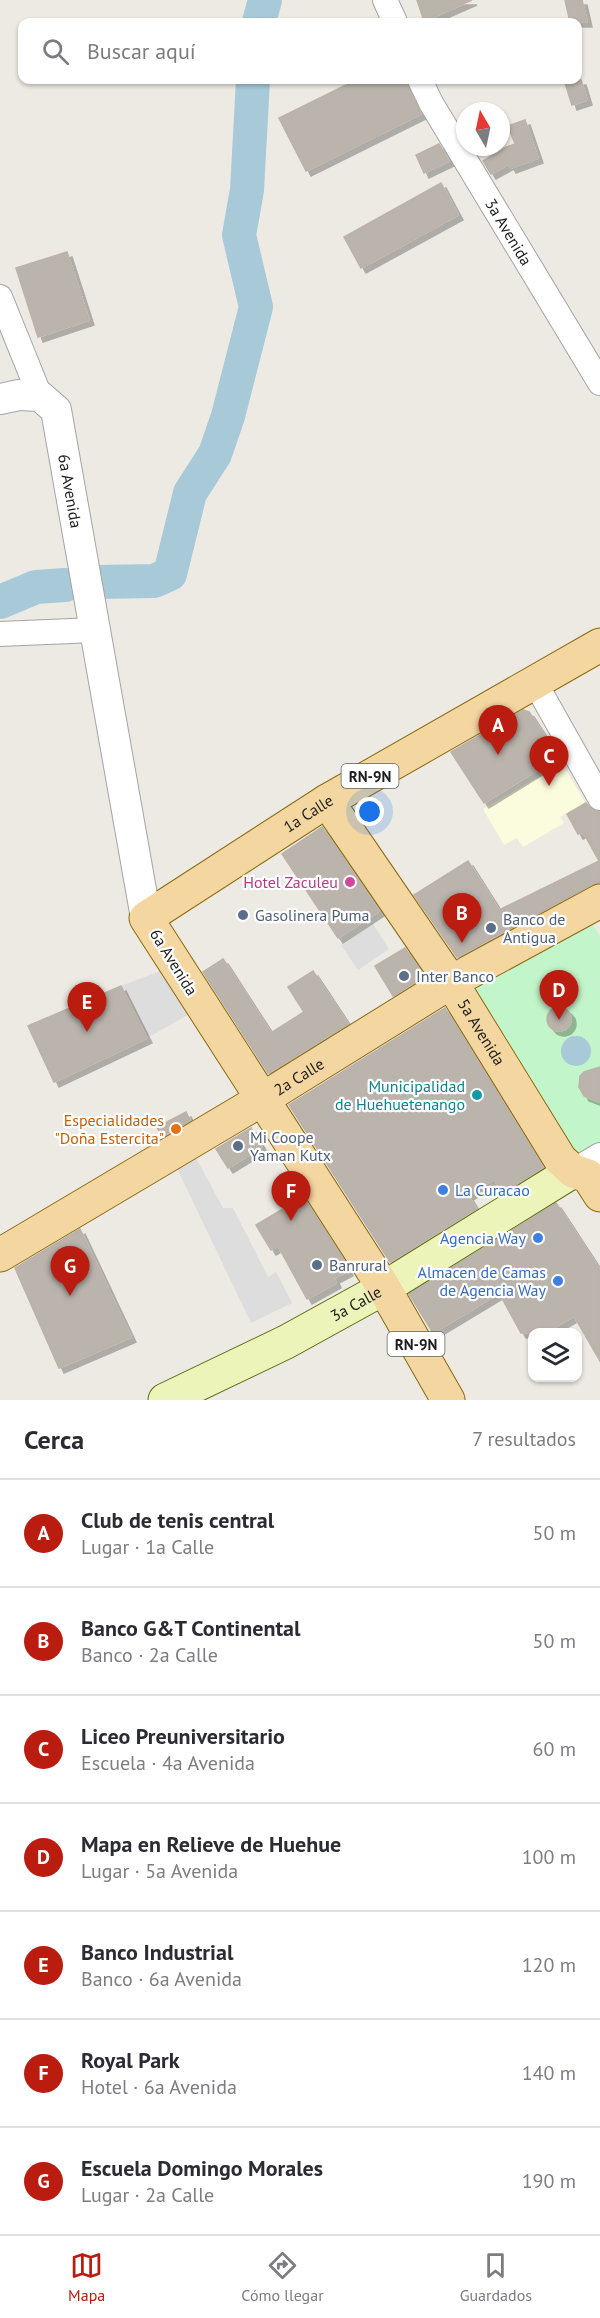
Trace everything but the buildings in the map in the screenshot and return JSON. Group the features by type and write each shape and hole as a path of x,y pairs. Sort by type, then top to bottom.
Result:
{"main road":[{"name":"1a Calle","path":"146,918 327,801 600,645"},
{"name":"5a Avenida","path":"327,801 451,982 560,1159 586,1163 588,1176 600,1195"},
{"name":"2a Calle","path":"0,1255 261,1100 451,982 600,901"},
{"name":"6a Avenida","path":"146,918 384,1288 448,1400"},
{"name":"3a Calle","path":"165,1400 286,1342 384,1288 586,1163"}],"street":[{"path":"385,0 393,18"},
{"name":"3a Avenida","path":"422,84 437,113 600,383"},
{"path":"0,297 40,396 19,395 0,399"},
{"name":"6a Avenida","path":"40,396 56,410 146,918"},
{"path":"0,634 95,630"},
{"path":"534,681 600,798"}],"shaded area":[{"path":"557,755 585,802 560,817 564,823 523,847 517,838 504,845 483,809 549,771 544,763"},
{"path":"373,924 389,949 358,970 341,945"},
{"path":"160,971 188,1015 147,1038 121,986"},
{"path":"193,1152 223,1208 233,1208 268,1277 276,1272 292,1303 251,1323 174,1162"}],"green space":[{"path":"590,919 600,937 600,1152 576,1165 462,992"}],"water":[{"path":"576,1036 587,1040 591,1051 587,1062 576,1066 565,1062 561,1051 565,1040"}],"waterway":[{"path":"260,18 265,0"},
{"path":"97,582 154,581 170,574 190,493 215,454 228,416 256,307 239,235 247,190 253,84"},
{"path":"0,602 36,587 65,585"}],"place":[{"name":"Club de tenis central","path":"498,755"},
{"name":"Liceo Preuniversitario","path":"549,786"},
{"name":"Hotel Zaculeu","path":"350,882"},
{"name":"Gasolinera Puma","path":"243,915"},
{"name":"Banco de Antigua","path":"491,928"},
{"name":"Banco G&T Continental","path":"462,943"},
{"name":"Inter Banco","path":"404,976"},
{"name":"Mapa en Relieve de Huehue","path":"559,1020"},
{"name":"Banco Industrial","path":"87,1032"},
{"name":"Municipalidad de Huehuetenango","path":"477,1095"},
{"name":"Especialidades \"Doña Estercita\"","path":"176,1129"},
{"name":"Mi Coope Yaman Kutx","path":"238,1146"},
{"name":"La Curacao","path":"443,1190"},
{"name":"Royal Park","path":"291,1221"},
{"name":"Agencia Way","path":"538,1238"},
{"name":"Banrural","path":"317,1265"},
{"name":"Almacen de Camas de Agencia Way","path":"558,1281"},
{"name":"Escuela Domingo Morales","path":"70,1296"}]}
